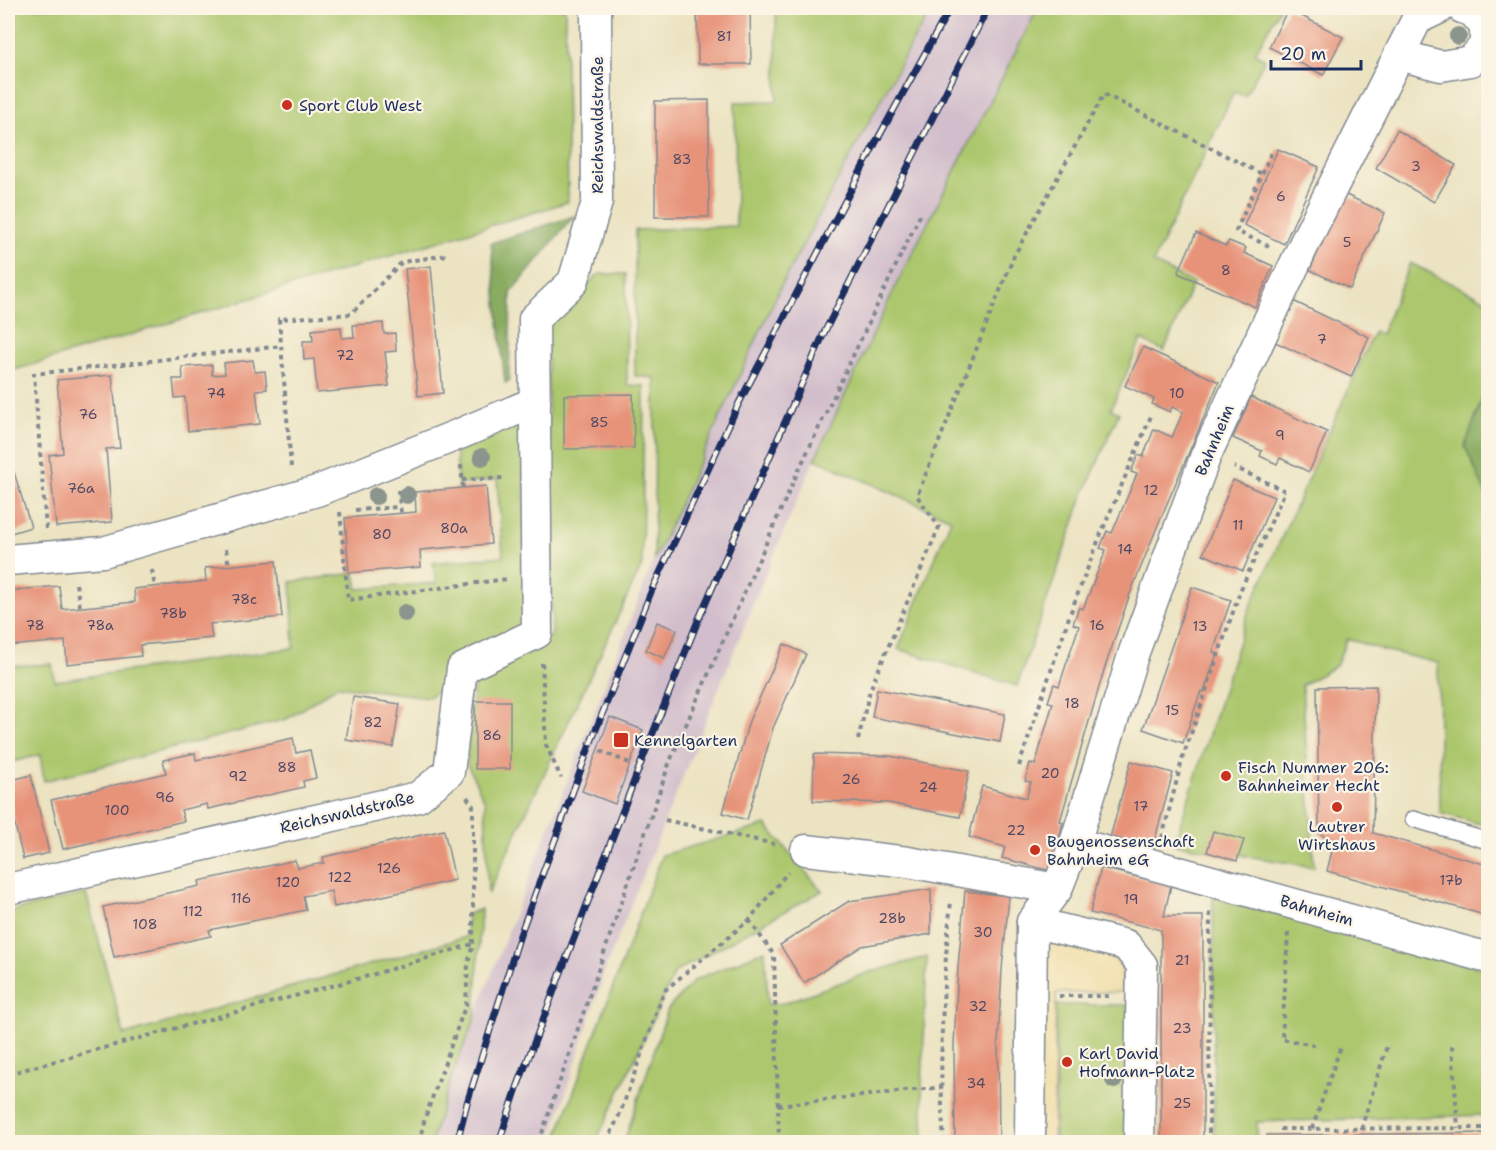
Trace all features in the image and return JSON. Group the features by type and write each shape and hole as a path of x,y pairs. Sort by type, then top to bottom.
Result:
{"street":[{"name":"Reichswaldstraße","path":"537,633 534,319 573,282 597,202 596,8"},
{"name":"Bahnheim","path":"1032,922 1057,889 1076,843 1134,652 1206,455 1297,260 1417,19 1440,8"},
{"path":"1399,55 1441,66 1471,61 1485,45 1485,26 1473,12 1462,8"},
{"path":"8,560 103,552 294,497 331,485 535,402"},
{"path":"449,772 462,669 537,633"},
{"name":"Reichswaldstraße","path":"8,889 418,797 449,772"},
{"name":"Bahnheim","path":"1076,843 1488,958"},
{"path":"806,850 908,862 1057,889"},
{"path":"1040,1142 1032,922 1126,945 1142,965 1139,1141"}],"lane":[{"path":"1413,819 1488,841"}],"path":[{"path":"858,740 870,690 939,527 917,496 1014,255 1104,94 1262,174"},
{"path":"1273,149 1236,231 1297,260"},
{"path":"539,1143 670,761 794,480 920,215"},
{"path":"294,497 279,319 351,314 402,262 447,255"},
{"path":"47,533 34,374 282,346"},
{"path":"1019,766 1070,614 1151,416"},
{"path":"1155,865 1182,760 1241,590 1285,491 1206,455"},
{"path":"462,480 504,478 505,489"},
{"path":"352,510 400,507"},
{"path":"340,512 348,600 512,578"},
{"path":"537,633 542,660 546,745 561,778"},
{"path":"600,751 632,764"},
{"path":"419,1143 425,1118 466,1004 468,964 473,944 473,806 449,772"},
{"path":"607,1143 621,1112 664,991 749,920 806,850 665,820"},
{"path":"944,1143 943,1087 948,937 955,871"},
{"path":"1209,1143 1210,880"},
{"path":"1290,902 1282,1038 1318,1046"},
{"path":"749,920 774,955 779,1143"},
{"path":"8,1074 368,976 473,944"},
{"path":"1053,996 1141,997"},
{"path":"1312,1129 1341,1046"},
{"path":"1361,1129 1387,1046"},
{"path":"1452,1046 1458,1128"},
{"path":"778,1105 943,1087"},
{"path":"1280,1129 1488,1128"},
{"path":"1040,1142 1139,1141"}],"shaded area":[{"path":"933,8 1038,8 898,281 815,459 763,580 607,964 550,1142 431,1142 452,1075 654,560 783,282 912,42"}],"green space":[{"name":"Sport Club West","path":"8,8 565,8 568,202 8,372"},
{"path":"776,8 933,8 912,42 783,282 654,560 655,378 635,376 635,230 736,226 735,102 777,101"},
{"path":"1038,8 1280,8 1255,53 1265,59 1245,96 1234,92 1153,263 1193,283 1164,351 1141,340 1111,409 1119,413 1082,499 1017,686 898,649 951,519 815,459 898,281"},
{"path":"574,216 511,293 509,381 505,383 491,243"},
{"path":"1410,263 1488,301 1488,383 1465,446 1488,498 1488,826 1440,813 1438,663 1347,639 1336,666 1302,685 1314,867 1174,844 1249,610 1374,332 1381,334"},
{"path":"599,274 626,274 627,385 644,386 642,565 488,894 485,802 467,764 474,681 552,635 547,324"},
{"path":"1488,383 1488,498 1465,446"},
{"path":"524,416 525,626 429,697 337,686 287,719 44,781 40,755 8,763 8,666 52,664 55,681 294,648 291,582 355,573 358,589 437,583 433,563 503,556 497,479 458,485 455,442"},
{"path":"766,825 822,891 675,972 596,1142 555,1142 662,855"},
{"path":"86,893 124,1035 466,937 468,914 481,909 475,1019 452,1075 431,1142 8,1142 8,912"},
{"path":"1213,897 1488,970 1488,1115 1257,1122 1257,1142 1214,1142"},
{"path":"765,950 768,1005 784,1003 870,972 927,957 922,1086 924,1142 624,1142 668,1009 695,980"},
{"path":"1056,1005 1128,1005 1128,1142 1055,1142"}],"sand":[{"path":"1045,937 1106,951 1122,967 1122,992 1056,993 1053,1142 1036,1142"}],"building":[{"path":"697,8 750,8 751,64 698,64"},
{"path":"1288,9 1343,37 1323,75 1269,47"},
{"path":"709,100 709,217 655,217 655,101"},
{"path":"1397,130 1456,165 1434,202 1376,168"},
{"path":"1278,149 1319,167 1284,244 1244,225"},
{"path":"1344,194 1385,213 1350,289 1310,270"},
{"path":"1196,233 1226,246 1229,241 1246,248 1244,253 1273,266 1255,307 1178,273"},
{"path":"431,266 443,393 418,396 405,269"},
{"path":"1293,301 1369,337 1351,377 1275,342"},
{"path":"383,323 384,334 395,333 396,351 385,352 389,386 317,393 314,359 304,360 303,341 313,341 312,330 341,327 342,338 354,337 353,325"},
{"path":"1143,347 1219,382 1130,594 1104,670 1060,821 1063,822 1051,871 1002,858 1005,847 969,837 982,786 1026,798 1031,782 1025,781 1030,763 1035,765 1053,703 1048,702 1054,684 1059,686 1079,626 1073,624 1079,607 1083,609 1106,550 1100,548 1107,531 1112,533 1137,474 1131,472 1138,455 1143,457 1154,429 1172,437 1183,412 1172,407 1170,412 1152,404 1154,399 1125,386"},
{"path":"253,360 255,372 265,371 267,389 256,390 260,424 188,431 185,397 175,398 173,379 183,379 182,367 212,365 212,375 225,374 224,363"},
{"path":"112,375 120,448 106,449 112,522 56,527 49,455 63,453 57,380"},
{"path":"633,394 634,448 564,449 564,395"},
{"path":"1251,397 1327,432 1309,472 1280,458 1277,464 1260,456 1262,451 1233,438"},
{"path":"8,453 31,527 8,534"},
{"path":"1233,480 1274,497 1243,571 1203,554"},
{"path":"486,486 491,544 420,550 421,567 349,573 345,518 416,512 415,492"},
{"path":"276,561 282,617 210,624 212,638 140,645 141,656 67,664 65,641 8,646 8,591 59,586 62,609 135,602 134,589 206,581 205,568"},
{"path":"1192,587 1231,600 1213,652 1217,654 1183,743 1143,729"},
{"path":"657,622 677,630 664,658 646,650"},
{"path":"784,644 806,654 773,728 747,820 723,813 749,721"},
{"path":"1376,686 1373,833 1488,865 1488,916 1327,871 1334,843 1319,833 1317,687"},
{"path":"877,689 1005,714 1000,742 872,717"},
{"path":"353,697 400,704 393,747 346,740"},
{"path":"475,701 510,701 510,769 475,769"},
{"path":"610,717 643,730 615,804 582,791"},
{"path":"293,738 296,753 310,750 316,778 303,781 304,787 208,809 207,804 181,810 184,821 63,849 51,800 166,773 163,760 195,753 196,760"},
{"path":"814,754 890,756 969,771 960,817 888,803 813,801"},
{"path":"1131,761 1173,773 1152,850 1110,838"},
{"path":"31,775 49,853 23,859 8,795 8,781"},
{"path":"444,830 455,880 334,907 331,891 303,896 306,910 209,930 211,936 114,957 103,907 200,886 199,881 295,860 298,868 324,863 323,857"},
{"path":"1213,831 1244,840 1237,861 1207,852"},
{"path":"1101,868 1171,885 1164,916 1203,916 1203,1142 1161,1142 1161,930 1090,913"},
{"path":"931,889 931,934 862,946 804,983 780,945 849,901"},
{"path":"965,891 1009,896 998,1044 999,1142 955,1142 954,1044"},
{"path":"1488,1133 1488,1142 1267,1142 1267,1135"}],"railway":[{"path":"457,1142 520,935 591,742 651,592 739,403 876,142 950,8"},
{"path":"499,1142 518,1085 697,623 824,333 988,8"}],"place":[{"name":"Sport Club West","path":"287,105"},
{"name":"Kennelgarten","path":"621,740"},
{"name":"Fisch Nummer 206: Bahnheimer Hecht","path":"1226,776"},
{"name":"Lautrer Wirtshaus","path":"1337,807"},
{"name":"Baugenossenschaft Bahnheim eG","path":"1035,850"},
{"name":"Karl David Hofmann-Platz","path":"1067,1062"}]}
